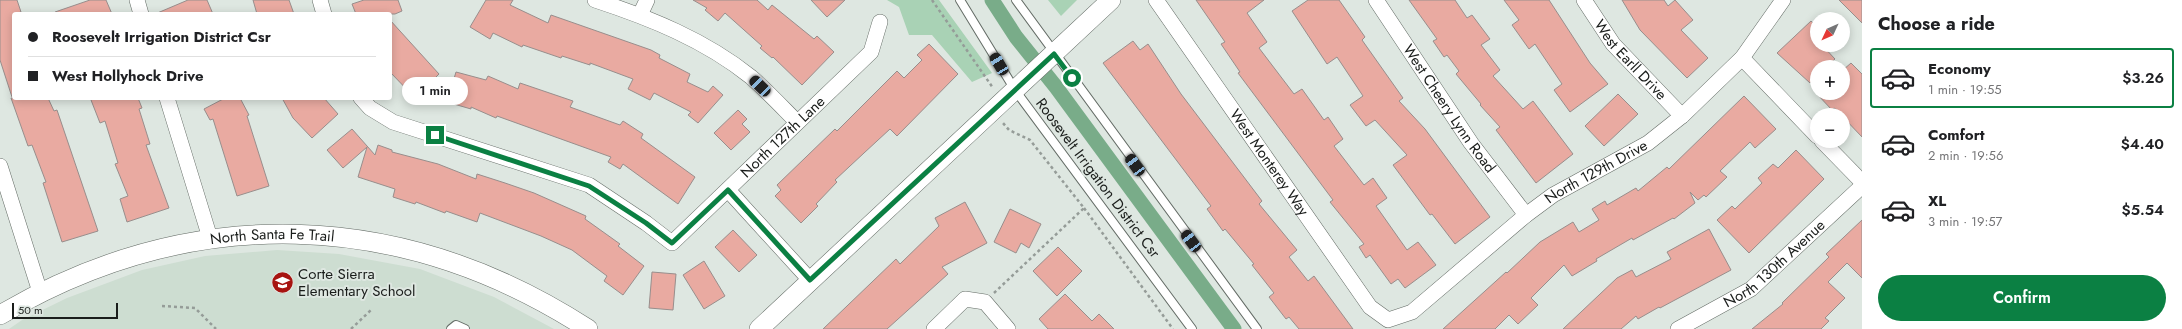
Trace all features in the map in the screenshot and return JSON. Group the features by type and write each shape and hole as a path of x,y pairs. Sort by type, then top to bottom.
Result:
{"street":[{"path":"137,0 140,12"},
{"path":"320,0 323,12"},
{"path":"595,0 640,15 692,38 750,77 797,122"},
{"path":"640,15 647,0"},
{"path":"759,329 1111,0"},
{"name":"West Monterey Way","path":"1156,0 1370,307 1388,320"},
{"name":"West Cheery Lynn Road","path":"1376,0 1471,143 1526,215"},
{"name":"West Earll Drive","path":"1584,0 1613,44 1682,116"},
{"name":"North 129th Drive","path":"1388,320 1412,312 1526,215 1553,195 1648,143 1682,116 1742,58 1783,0"},
{"name":"North 127th Lane","path":"363,100 370,108 393,122 589,186 646,223 672,243 871,52 880,22"},
{"path":"1742,58 1810,129"},
{"path":"168,100 210,238"},
{"path":"1829,148 1862,182"},
{"path":"0,166 40,292"},
{"name":"North 130th Avenue","path":"1678,329 1751,289 1862,186"},
{"path":"728,190 810,280"},
{"name":"North Santa Fe Trail","path":"0,315 40,292 128,256 210,238 293,234 354,238 382,243 466,266 507,283 548,303 588,329"},
{"path":"934,329 965,299 985,302 1008,329"}],"lane":[{"name":"Roosevelt Irrigation District Csr","path":"960,0 1008,97 1192,329"},
{"path":"1016,0 1052,56 1257,329"},
{"path":"451,329 456,325 465,329"}],"path":[{"path":"932,0 1008,97 1009,130 1030,140 1084,208 1173,329"},
{"path":"985,302 1084,208"},
{"path":"162,306 195,308 216,329"},
{"path":"351,329 371,310"}],"shaded area":[{"name":"Corte Sierra Elementary School","path":"277,250 339,254 420,269 494,297 554,329 9,329 22,320 67,298 142,270 205,256"}],"green space":[{"path":"887,0 939,0 992,73 972,82 932,35 909,35 899,7"},
{"path":"1048,0 1077,0 1061,16"}],"building":[{"path":"0,0 17,0 21,12 12,12 12,97 0,60"},
{"path":"90,0 106,0 111,12 55,12"},
{"path":"188,0 207,0 212,12 160,12"},
{"path":"253,0 289,0 293,12 256,12"},
{"path":"364,0 398,0 402,11 395,14 392,14 392,12 355,12 352,4"},
{"path":"486,0 513,0 510,5 548,23 551,15 651,50 660,55 659,58 690,74 687,82 708,92 713,86 723,95 698,123 688,115 691,112 654,93 650,100 628,89 633,79 590,63 590,65 562,56 561,58 523,45 522,47 493,33 490,39 470,27"},
{"path":"693,0 757,0 768,10 772,5 814,39 817,36 834,52 802,85 773,57 772,58 760,48 762,46 725,13 718,21 705,10 707,8"},
{"path":"811,0 845,0 827,17"},
{"path":"1196,0 1264,0 1247,13 1267,42 1259,48 1294,94 1302,89 1324,120 1328,117 1343,139 1334,146 1364,185 1373,178 1387,198 1376,206 1407,250 1418,242 1436,265 1405,288 1398,279 1391,284 1370,255 1366,258 1359,247 1364,244 1330,202 1333,200 1238,73 1240,72 1221,44 1225,42"},
{"path":"1308,0 1339,0 1365,37 1362,40 1403,98 1399,101 1425,129 1490,217 1455,244 1432,214 1430,215 1393,165 1407,155 1375,120 1366,126 1350,105 1363,96 1337,57 1327,64 1292,11"},
{"path":"1409,0 1455,0 1467,18 1472,15 1490,39 1481,45 1500,70 1493,76 1523,109 1533,101 1573,154 1536,183 1496,130 1500,127 1480,105 1481,104 1456,74 1459,71 1447,55 1444,57 1433,41 1437,39"},
{"path":"1504,0 1549,0 1590,63 1608,84 1570,112 1554,90 1562,84 1535,44 1529,49 1512,25 1519,20"},
{"path":"1622,0 1664,0 1668,6 1675,0 1693,20 1681,30 1708,58 1687,78 1640,30"},
{"path":"1839,0 1862,0 1862,23"},
{"path":"392,22 439,74 415,98 392,74"},
{"path":"1810,22 1810,52 1828,52 1835,59 1810,60 1810,83 1777,53"},
{"path":"1133,41 1140,50 1148,44 1181,94 1262,201 1259,204 1297,250 1289,257 1308,281 1314,276 1353,329 1299,329 1289,317 1286,319 1269,297 1274,293 1252,265 1254,264 1225,229 1223,231 1207,209 1211,206 1103,63"},
{"path":"929,44 958,74 897,136 890,129 835,180 837,182 816,204 818,206 801,223 775,196 781,190 777,185 835,129 837,131 897,71 904,78 922,60 917,55"},
{"path":"1851,63 1862,74 1862,137 1850,124 1850,108 1830,108 1823,100 1850,100"},
{"path":"456,72 486,80 488,76 518,89 520,83 573,101 570,107 620,125 623,121 643,134 641,138 695,177 678,204 623,164 620,169 608,162 611,157 497,116 496,118 471,107 471,109 447,102"},
{"path":"1618,94 1638,114 1604,146 1585,126"},
{"path":"1744,96 1776,129 1755,148 1750,142 1720,171 1727,177 1706,197 1704,195 1698,200 1690,192 1695,203 1674,219 1673,218 1633,240 1632,238 1596,259 1597,261 1572,276 1564,265 1531,298 1538,305 1518,324 1509,315 1495,329 1443,329 1540,242 1573,222 1579,232 1599,220 1592,209 1605,201 1607,205 1636,188 1638,191 1667,167 1669,169"},
{"path":"11,98 12,100 49,100 54,111 57,110 98,231 62,242 43,183 46,182 32,145 28,146"},
{"path":"91,100 139,100 142,108 139,109 150,144 146,145 169,208 127,222 120,199 128,196 115,164 118,163 105,121 100,123"},
{"path":"221,100 241,100 249,115 247,116 269,186 237,196 213,119 210,120 204,109"},
{"path":"283,100 326,100 338,114 312,138 293,118"},
{"path":"738,110 747,119 742,124 750,132 731,150 714,133"},
{"path":"352,129 375,155 378,145 392,150 392,152 438,164 476,179 477,174 505,183 534,193 586,216 585,219 620,244 618,246 644,266 623,295 604,281 607,276 572,250 541,236 480,213 477,222 446,211 445,213 416,202 415,204 393,197 395,189 358,177 367,147 343,168 327,150"},
{"path":"1796,150 1824,179 1749,253 1717,220 1732,206 1735,209 1762,183 1758,178 1773,164 1778,168"},
{"path":"965,202 987,243 942,267 948,274 887,329 823,329 896,259 900,264 939,226 935,218"},
{"path":"1010,209 1041,224 1029,248 1021,243 1016,253 994,242"},
{"path":"1862,220 1862,278 1847,263 1828,282 1845,298 1825,318 1829,321 1821,329 1752,329 1783,304 1782,303 1829,257 1826,254"},
{"path":"1709,229 1731,270 1638,319 1636,316 1621,329 1563,329 1617,278 1632,270 1636,277 1671,259 1667,252"},
{"path":"733,230 757,255 739,272 715,247"},
{"path":"1058,247 1082,271 1057,296 1033,271"},
{"path":"704,261 725,296 704,309 683,275"},
{"path":"652,272 676,274 673,310 649,308"},
{"path":"1065,294 1092,321 1099,314 1114,329 1048,329 1039,319"}],"waterway":[{"path":"992,0 1016,37 1056,87 1234,329"}],"place":[{"name":"Corte Sierra Elementary School","path":"282,283"}],"route":[{"path":"435,135 589,186 646,223 672,243 728,190 810,280 1054,54 1072,78"}]}
